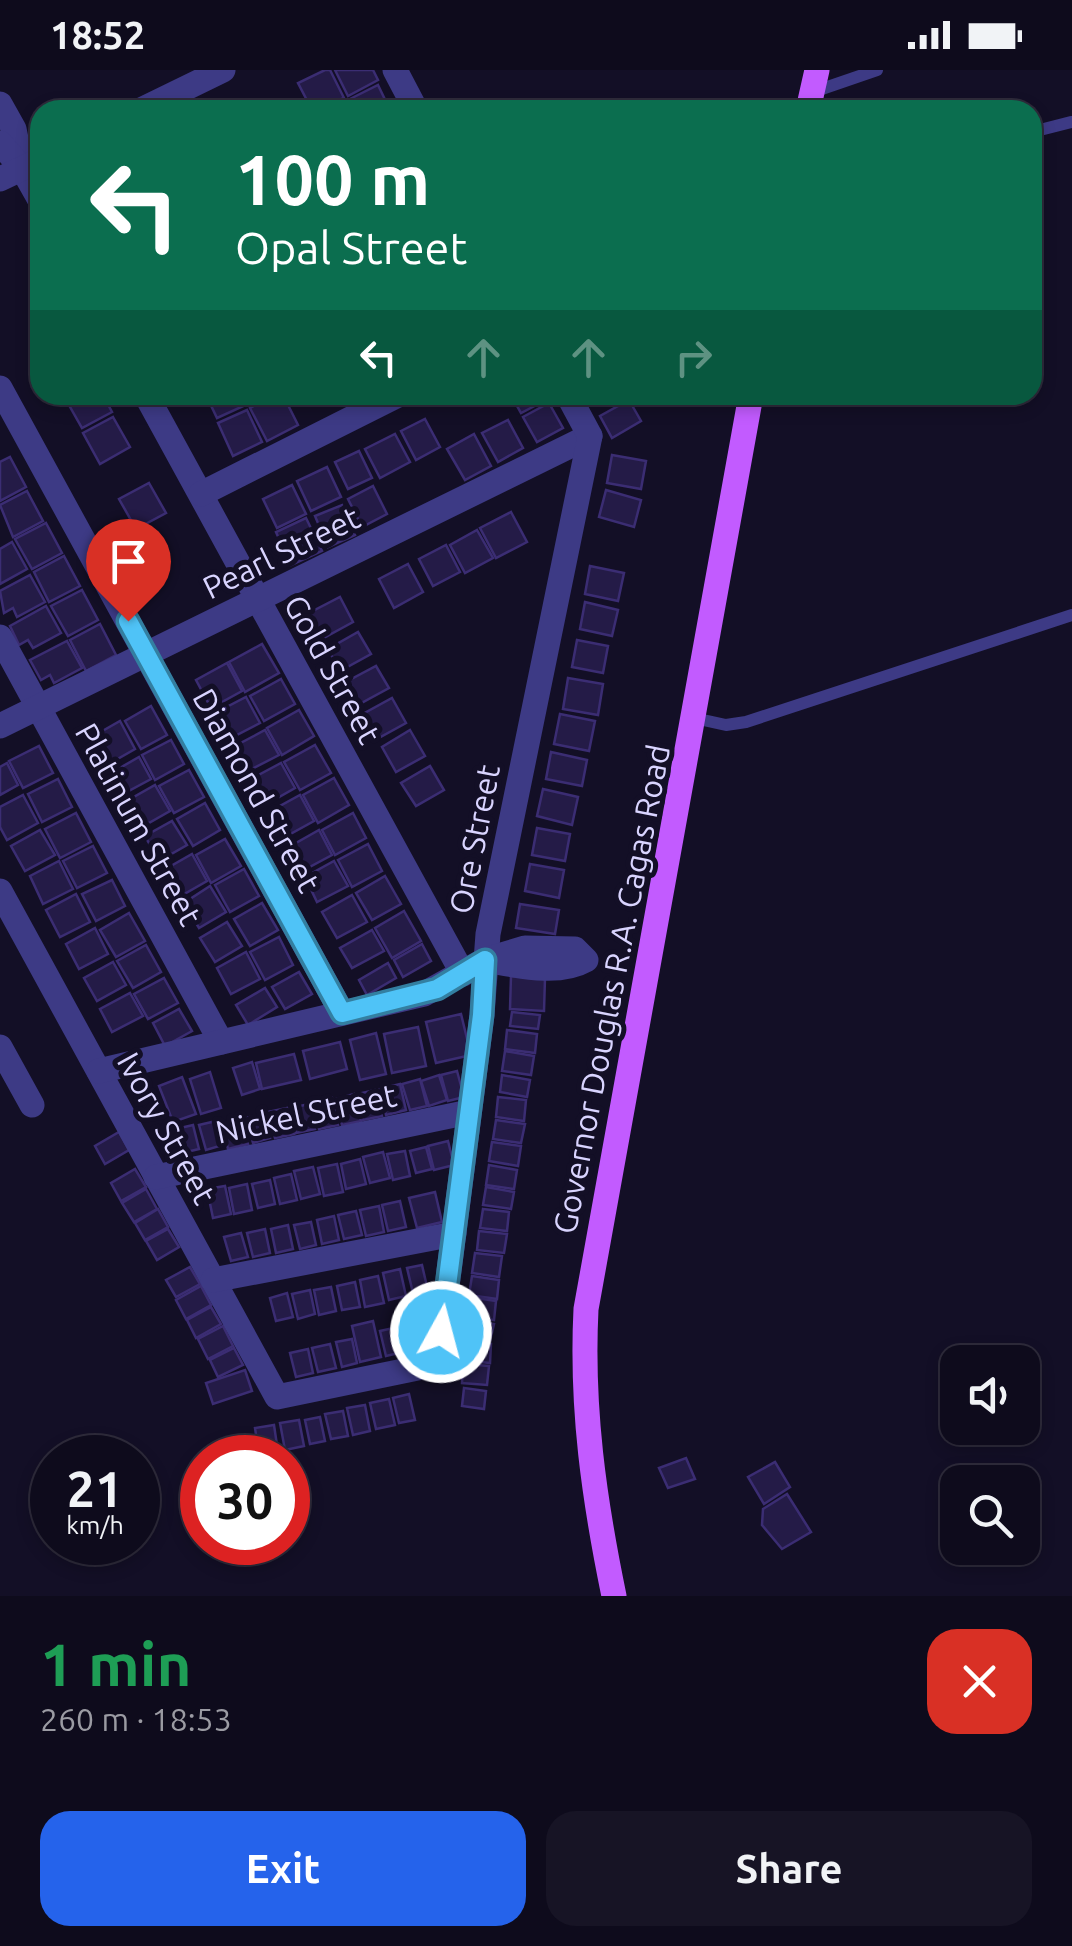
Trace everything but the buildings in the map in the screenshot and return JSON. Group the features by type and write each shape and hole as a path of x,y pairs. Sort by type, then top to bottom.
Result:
{"main road":[{"name":"Governor Douglas R.A. Cagas Road","path":"614,1596 587,1448 582,1380 586,1309 749,405"}],"street":[{"path":"162,100 223,70"},
{"path":"394,70 410,100"},
{"path":"0,104 14,128 21,169"},
{"path":"0,144 21,169"},
{"name":"Diamond Street","path":"0,388 342,1013"},
{"name":"Gold Street","path":"151,405 258,599 474,967"},
{"path":"200,494 378,405"},
{"path":"573,405 590,436"},
{"name":"Pearl Street","path":"0,726 590,436"},
{"name":"Ore Street","path":"277,1397 437,1364 470,1112 474,967 590,436"},
{"name":"Platinum Street","path":"0,636 221,1042"},
{"name":"Ivory Street","path":"0,891 277,1397"},
{"path":"98,1071 424,994 474,967"},
{"path":"0,1047 32,1104"},
{"name":"Nickel Street","path":"156,1176 470,1112"},
{"path":"213,1280 454,1234"}],"lane":[{"path":"812,91 877,70"},
{"path":"1042,130 1072,122"},
{"path":"694,718 726,725 746,722 1072,615"}],"route":[{"path":"128,621 342,1013 424,994 485,960 482,1015 441,1332"}]}
